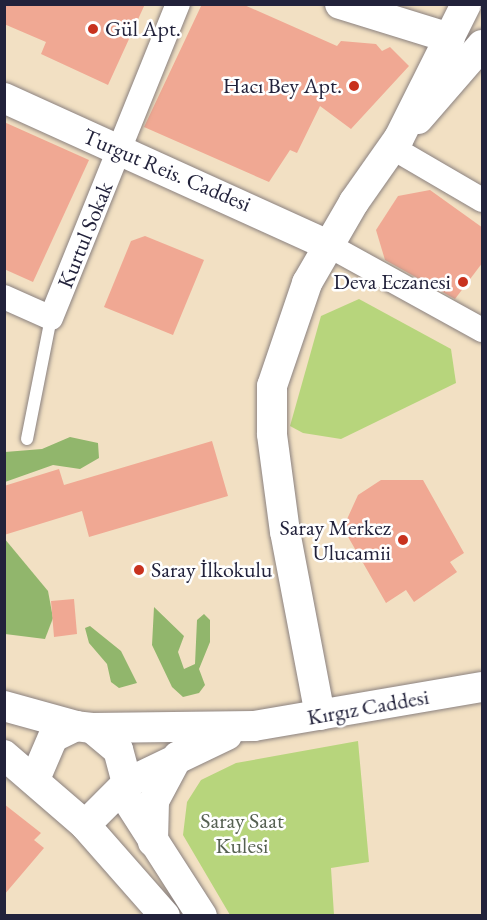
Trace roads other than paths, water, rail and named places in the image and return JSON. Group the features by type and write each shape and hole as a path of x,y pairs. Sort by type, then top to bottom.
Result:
{"street":[{"name":"Kurtul Sokak","path":"51,318 178,4"},
{"path":"340,4 450,38"},
{"path":"320,715 285,532 271,413 279,355 328,245 396,143 466,4"},
{"path":"396,143 478,60"},
{"name":"Turgut Reis. Caddesi","path":"4,98 119,151 266,213 328,245"},
{"path":"396,143 483,201"},
{"path":"328,245 482,333"},
{"path":"4,297 51,318"},
{"name":"Kırgız Caddesi","path":"84,727 254,726 483,687"},
{"path":"4,706 84,727 118,750 125,788 153,842 202,915"},
{"name":"Kırgız Caddesi","path":"125,788 179,756 254,726"},
{"path":"35,779 53,737 84,727"},
{"path":"4,754 86,825 146,903 165,915"},
{"path":"153,842 154,801 179,756"},
{"path":"86,825 125,788"}],"lane":[{"name":"Kurtul Sokak","path":"27,439 51,318"}],"place":[{"name":"Gül Apt.","path":"93,29"},
{"name":"Hacı Bey Apt.","path":"354,86"},
{"name":"Deva Eczanesi","path":"463,282"},
{"name":"Saray Merkez Ulucamii","path":"403,540"},
{"name":"Saray İlkokulu","path":"139,570"}],"park label":[{"name":"Saray Saat Kulesi","path":"242,832"}]}
